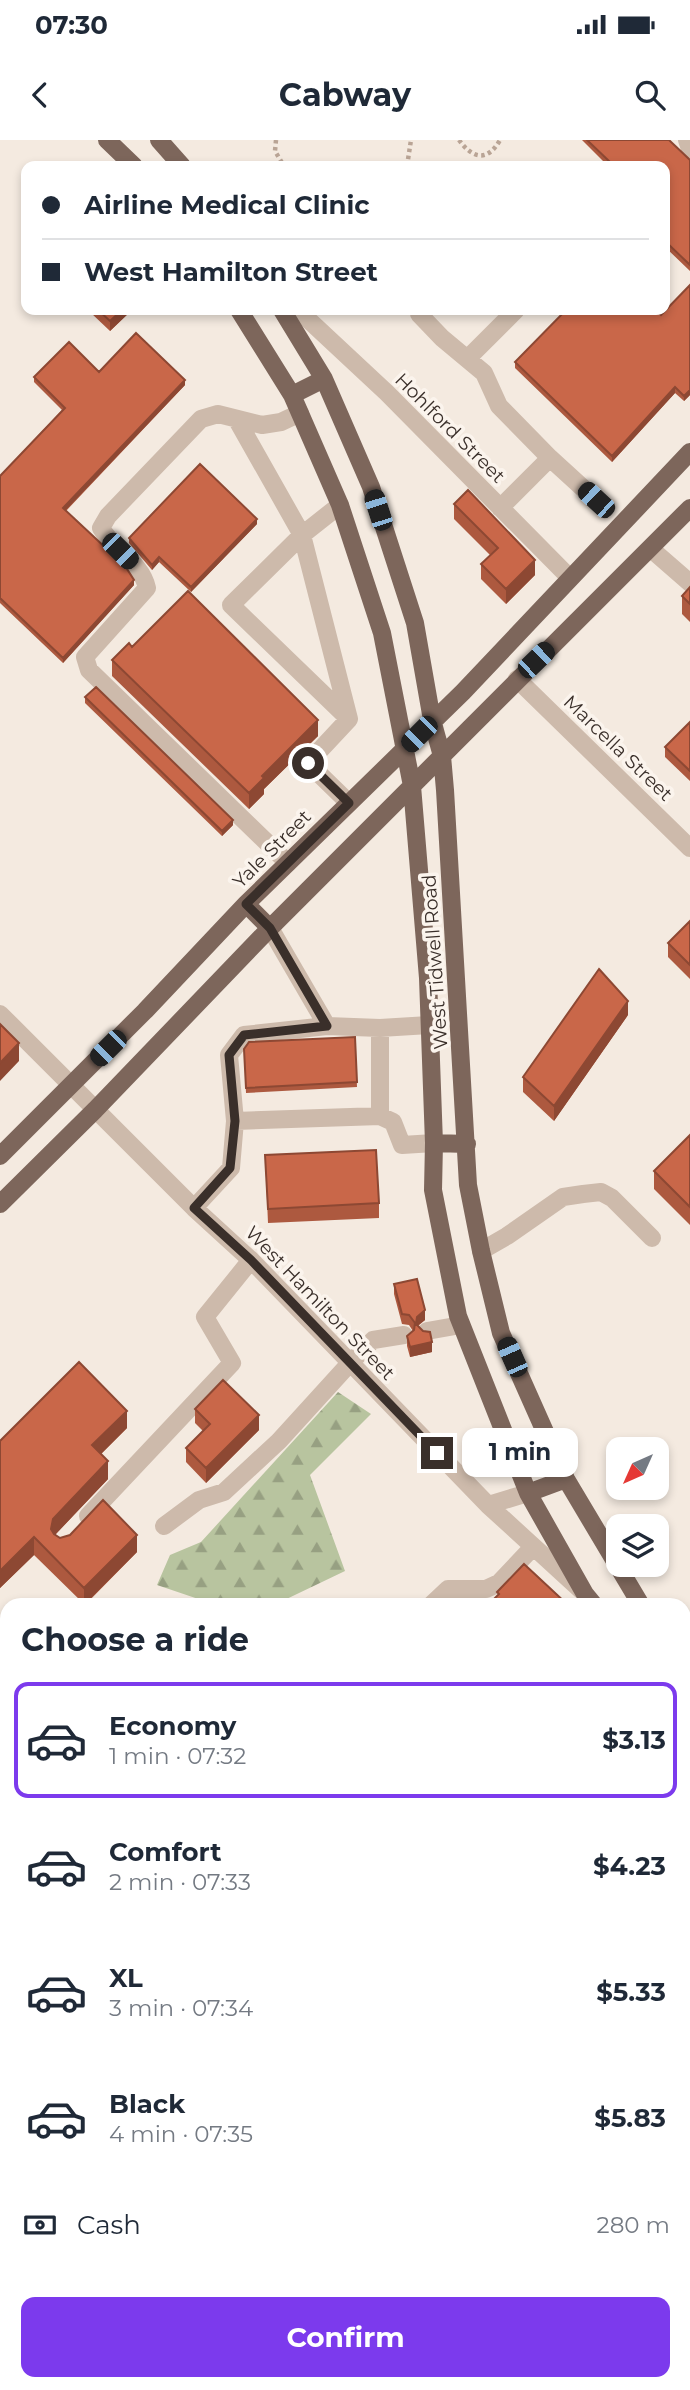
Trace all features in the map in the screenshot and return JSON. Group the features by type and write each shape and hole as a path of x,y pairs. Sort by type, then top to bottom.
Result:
{"main road":[{"path":"107,140 129,161"},
{"path":"159,140 178,161"},
{"name":"West Tidwell Road","path":"242,315 292,395 300,413 340,505 382,633 412,786 429,1025 434,1143 433,1190 461,1325 528,1493 588,1598"},
{"name":"West Tidwell Road","path":"285,315 324,379 371,487 415,623 432,720 442,756 468,1185 501,1333 566,1479 637,1598"},
{"path":"292,395 324,379"},
{"name":"Yale Street","path":"0,1156 246,904 463,692 690,452"},
{"path":"0,1204 95,1110 270,928 690,508"},
{"path":"246,904 270,928"},
{"path":"434,1143 467,1144"},
{"path":"528,1493 566,1479"}],"street":[{"path":"687,140 690,149"},
{"name":"Hohlford Street","path":"303,315 387,393 570,578"},
{"path":"420,315 442,338 484,373 499,406 596,500"},
{"path":"467,359 511,315"},
{"path":"288,863 89,670 85,657 147,588 145,577 107,539 101,528 108,516 201,419 218,414 262,425 281,422 300,413"},
{"path":"237,420 302,535 349,719"},
{"path":"500,508 550,458"},
{"path":"340,505 302,535 231,605 349,719"},
{"path":"651,549 690,583"},
{"name":"Marcella Street","path":"517,679 690,848"},
{"path":"349,719 308,763 349,803"},
{"path":"270,928 327,1026"},
{"name":"West Hamilton Street","path":"0,1014 194,1208 251,1260 488,1505 588,1598"},
{"path":"194,1208 230,1168 235,1121 229,1055 244,1035 327,1026 380,1028 429,1025"},
{"path":"380,1028 380,1116"},
{"path":"235,1121 380,1116 393,1122 402,1145 434,1143"},
{"path":"481,1251 563,1197 601,1192 612,1198 652,1238"},
{"path":"80,1524 232,1363 205,1317 251,1260"},
{"path":"427,1331 461,1325"},
{"path":"164,1526 199,1500 224,1492 279,1441 373,1340 404,1335"},
{"path":"488,1505 528,1493"},
{"path":"438,1598 448,1589 486,1589 499,1583 533,1547"}],"path":[{"path":"276,140 275,151 281,161"},
{"path":"408,161 411,140"},
{"path":"459,140 468,152 478,156 492,151 500,140"}],"green space":[{"path":"338,1392 371,1414 310,1475 345,1571 289,1598 195,1598 157,1585 170,1555 201,1542"}],"building":[{"path":"587,140 669,140 690,160 690,265 670,246 670,161 609,161"},
{"path":"690,285 690,390 684,396 675,387 612,456 515,362 561,315 670,315 670,306"},
{"path":"103,315 117,315 110,321"},
{"path":"136,333 185,380 63,508 125,566 134,580 63,658 0,598 0,476 65,408 34,377 69,342 99,372"},
{"path":"200,464 257,519 191,587 159,557 152,565 129,538"},
{"path":"468,490 535,560 506,589 481,564 498,548 454,504"},
{"path":"690,587 690,604 682,596"},
{"path":"188,591 318,720 262,776 264,778 249,793 112,660 129,643 132,647"},
{"path":"96,687 233,820 222,831 85,697"},
{"path":"690,722 690,771 665,747"},
{"path":"690,921 690,965 668,943"},
{"path":"599,969 628,1001 554,1106 523,1077"},
{"path":"0,1024 19,1043 0,1063"},
{"path":"355,1037 357,1082 246,1088 244,1049 249,1042"},
{"path":"690,1135 690,1207 654,1171"},
{"path":"376,1150 379,1203 268,1209 265,1155"},
{"path":"417,1279 425,1310 417,1317 416,1324 423,1331 430,1332 432,1342 410,1347 407,1336 414,1330 415,1323 409,1315 402,1314 394,1284"},
{"path":"79,1362 127,1411 92,1445 108,1461 53,1519 51,1529 60,1538 70,1535 103,1500 137,1535 84,1588 34,1537 0,1571 0,1441"},
{"path":"223,1380 259,1415 206,1468 186,1448 210,1424 195,1409"},
{"path":"524,1564 560,1598 495,1598 499,1594 497,1592"}],"route":[{"path":"308,763 349,803 246,904 270,928 327,1026 244,1035 229,1055 235,1121 230,1168 194,1208 251,1260 437,1453"}]}
